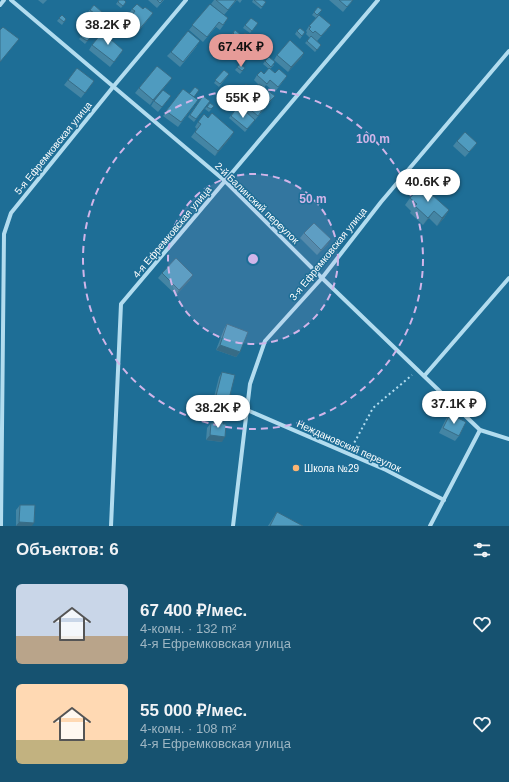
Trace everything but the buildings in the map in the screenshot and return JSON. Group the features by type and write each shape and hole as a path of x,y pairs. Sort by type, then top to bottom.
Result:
{"street":[{"path":"0,5 4,0"},
{"name":"2-й Балинский переулок","path":"11,0 225,181 322,278 419,369 480,430"},
{"name":"5-я Ефремковская улица","path":"1,526 4,234 11,213 186,0"},
{"name":"4-я Ефремковская улица","path":"111,526 122,304 378,0"},
{"name":"3-я Ефремковская улица","path":"233,526 250,384 265,341 322,278 381,202 509,51"},
{"path":"424,375 509,278"},
{"name":"Неждановский переулок","path":"247,410 386,470 444,500"},
{"path":"430,526 480,430 509,439"}],"path":[{"path":"348,454 373,408 419,369"}],"place":[{"name":"Школа №29","path":"296,468"}]}
